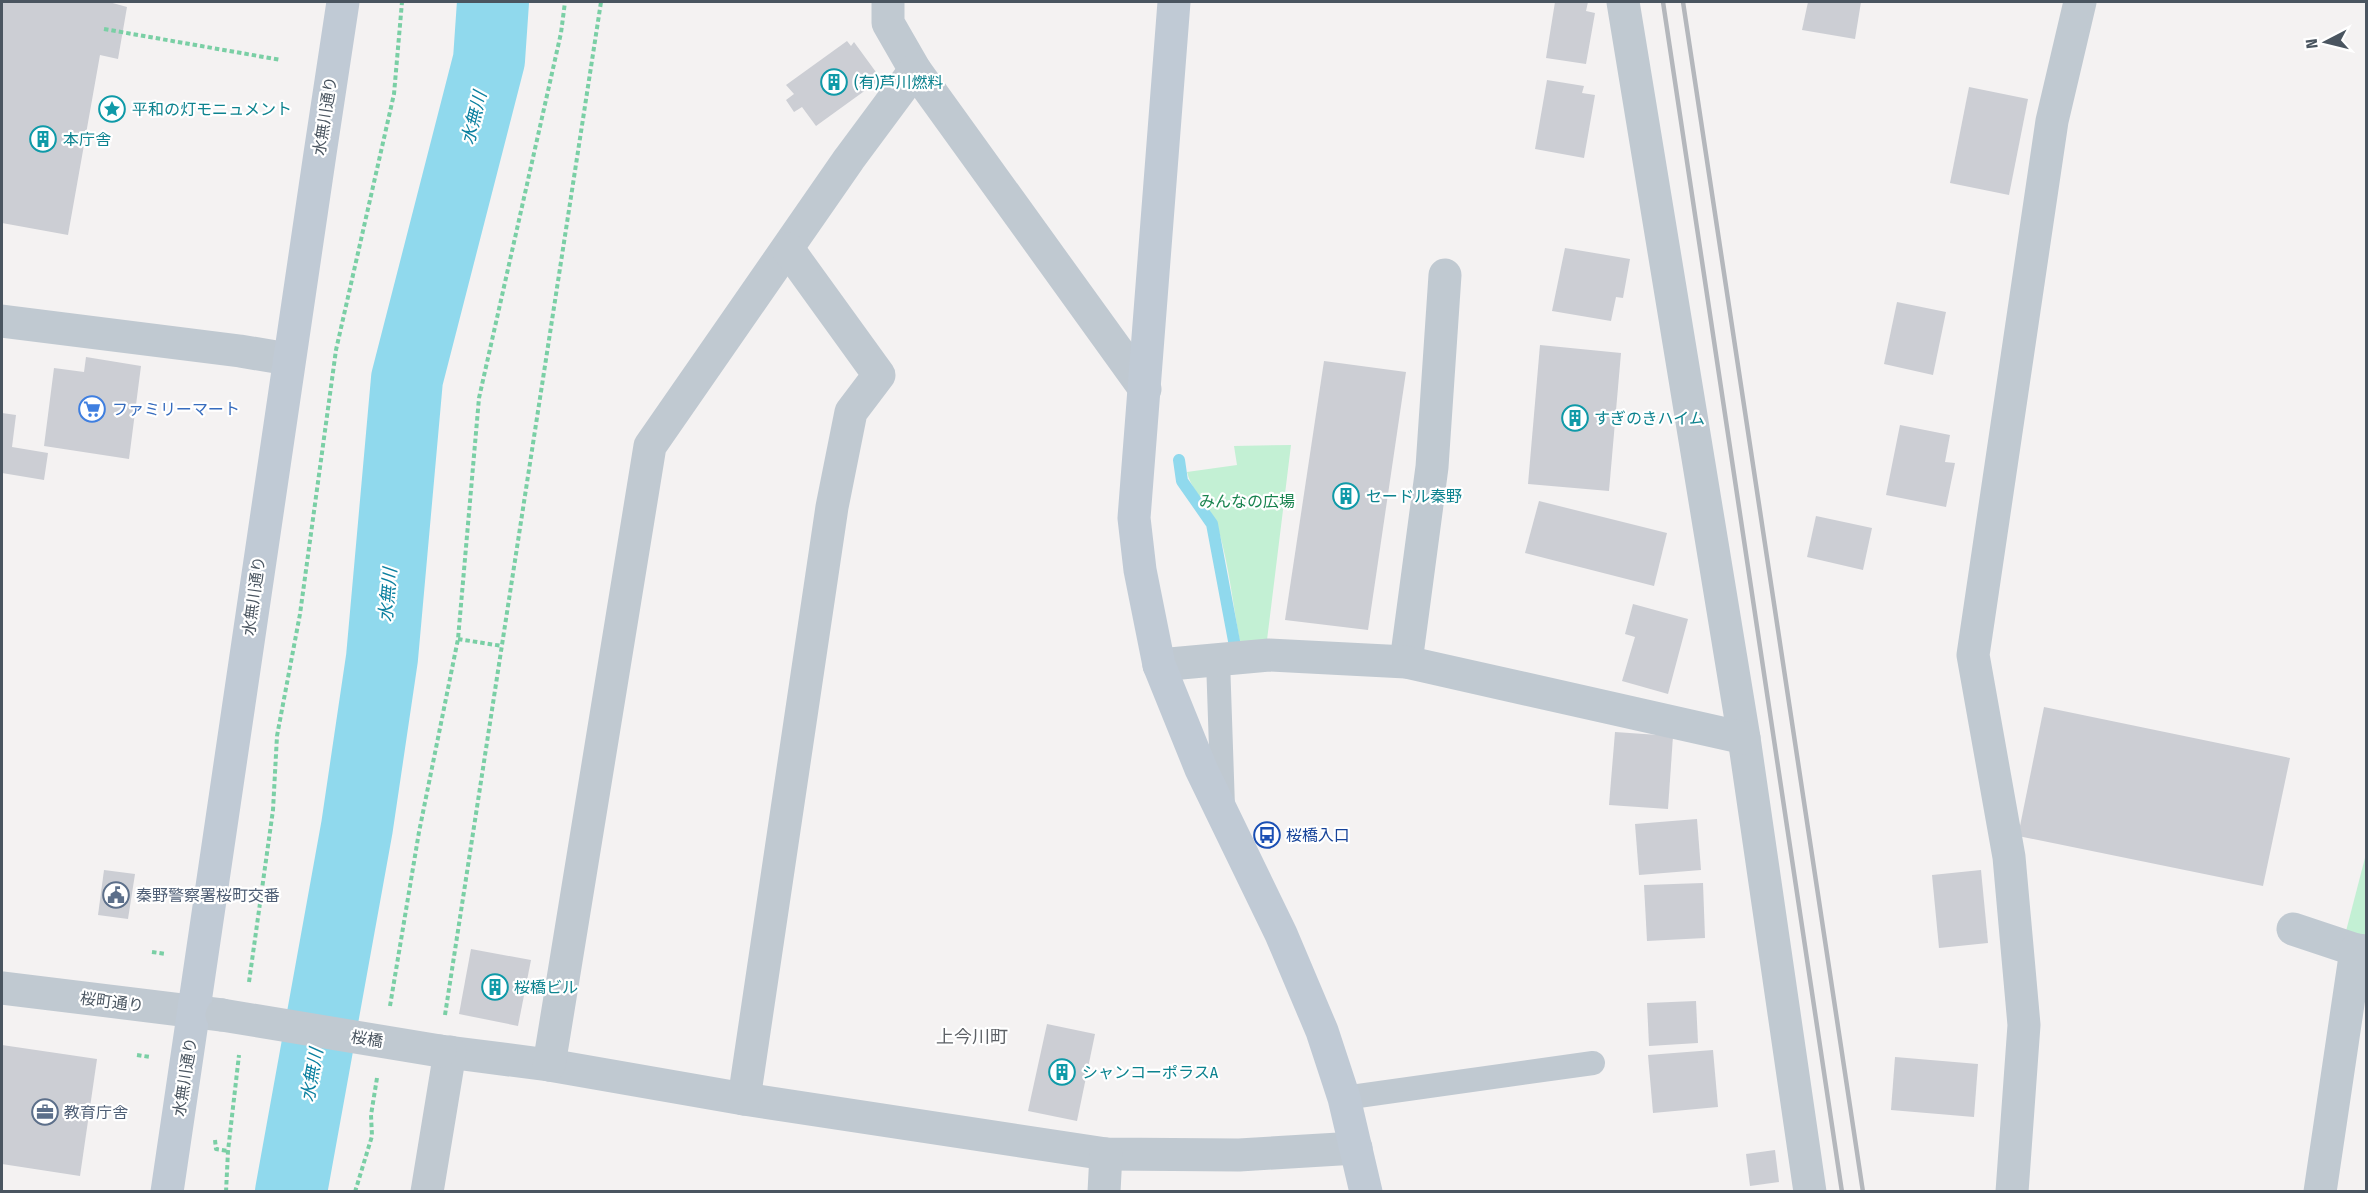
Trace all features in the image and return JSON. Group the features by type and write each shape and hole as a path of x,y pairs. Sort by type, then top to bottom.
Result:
{"street":[{"name":"水無川通り","path":"167,1191 209,1013 288,360 343,2"},
{"path":"888,2 888,23 915,70 1145,389"},
{"path":"1174,2 1134,518 1140,570 1159,665 1197,759 1281,934 1322,1030 1344,1098 1366,1191"},
{"path":"1623,2 1744,738 1810,1191"},
{"path":"2012,1191 2024,1025 2009,857 1973,655 2052,121 2080,2"},
{"path":"549,1065 650,446 849,159 915,70"},
{"path":"744,1099 832,507 851,412 879,375 788,249"},
{"path":"1407,662 1432,467 1445,275"},
{"path":"2,321 240,351 288,360"},
{"path":"1159,665 1269,655 1407,662 1744,738"},
{"path":"2294,929 2362,951 2320,1191"},
{"name":"桜町通り","path":"2,988 209,1013"},
{"name":"桜橋","path":"209,1013 445,1052 549,1065 744,1099 1106,1154 1239,1155 1356,1148"},
{"path":"427,1191 445,1052"},
{"path":"1104,1191 1106,1154"}],"lane":[{"path":"1218,660 1223,815"},
{"path":"1344,1098 1593,1063"}],"path":[{"path":"258,918 273,810 277,736 300,614 336,350 394,94 402,2"},
{"path":"389,1009 419,832 458,639 479,398 561,33 565,2"},
{"path":"445,1052 502,646 601,2"},
{"path":"104,29 281,60"},
{"path":"458,639 502,646"},
{"path":"152,952 171,955"},
{"path":"355,1191 372,1136 371,1115 379,1068"},
{"path":"216,1149 228,1151 226,1191"}],"green space":[{"name":"みんなの広場","path":"1291,445 1267,640 1240,642 1218,528 1211,512 1193,488 1187,472 1237,465 1234,446"},
{"path":"2366,854 2366,939 2345,935"}],"building":[{"name":"本庁舎","path":"2,2 109,2 127,7 118,59 100,55 68,235 2,223"},
{"path":"1555,2 1588,2 1586,11 1595,13 1586,64 1546,58"},
{"path":"1808,2 1861,2 1855,39 1802,30"},
{"name":"(有)芦川燃料","path":"847,41 851,46 854,42 881,79 816,126 802,107 794,112 786,100 794,94 786,85"},
{"path":"1547,80 1584,86 1582,93 1595,95 1584,158 1535,149"},
{"path":"1969,87 2028,99 2009,195 1950,183"},
{"path":"1565,248 1630,259 1623,298 1616,297 1611,321 1552,311"},
{"path":"1897,302 1946,312 1933,375 1884,364"},
{"name":"すぎのきハイム","path":"1540,345 1621,353 1609,491 1528,484"},
{"name":"ファミリーマート","path":"86,357 141,366 129,459 44,446 54,368 84,372"},
{"name":"セードル秦野","path":"1324,361 1406,372 1368,630 1285,620"},
{"path":"2,413 16,415 12,447 48,453 44,480 2,473"},
{"path":"1900,425 1950,435 1945,462 1955,463 1946,507 1886,495"},
{"path":"1539,501 1667,533 1654,586 1525,553"},
{"path":"1816,516 1872,528 1863,570 1807,557"},
{"path":"1633,604 1688,619 1668,694 1622,681 1635,637 1625,634"},
{"path":"2044,707 2290,758 2263,886 2018,836"},
{"path":"1615,732 1673,736 1668,809 1609,805"},
{"path":"1697,819 1701,870 1639,875 1635,824"},
{"name":"秦野警察署桜町交番","path":"104,870 135,874 128,919 98,915"},
{"path":"1981,870 1988,943 1939,948 1932,875"},
{"path":"1703,883 1705,938 1647,941 1644,885"},
{"name":"桜橋ビル","path":"471,949 531,960 518,1026 459,1014"},
{"path":"1696,1001 1698,1043 1649,1046 1647,1003"},
{"name":"シャンコーポラスA","path":"1047,1024 1095,1034 1077,1121 1028,1111"},
{"name":"教育庁舎","path":"2,1045 97,1059 80,1176 2,1164"},
{"path":"1713,1050 1718,1107 1653,1113 1648,1055"},
{"path":"1895,1057 1978,1064 1974,1117 1891,1110"},
{"path":"1775,1150 1779,1182 1750,1186 1746,1154"}],"waterway":[{"name":"水無川","path":"291,1192 357,827 382,658 407,379 489,60 493,2"},
{"path":"1179,460 1182,481 1212,524 1234,641"}],"railway":[{"path":"1663,2 1842,1192"},
{"path":"1683,2 1863,1192"}],"place":[{"name":"(有)芦川燃料","path":"834,82"},
{"name":"平和の灯モニュメント","path":"112,109"},
{"name":"本庁舎","path":"43,139"},
{"name":"ファミリーマート","path":"92,409"},
{"name":"すぎのきハイム","path":"1575,418"},
{"name":"セードル秦野","path":"1346,496"},
{"name":"桜橋入口","path":"1267,835"},
{"name":"秦野警察署桜町交番","path":"116,895"},
{"name":"桜橋ビル","path":"495,987"},
{"name":"シャンコーポラスA","path":"1062,1072"},
{"name":"教育庁舎","path":"45,1112"}],"district":[{"name":"上今川町","path":"972,1037"}]}
